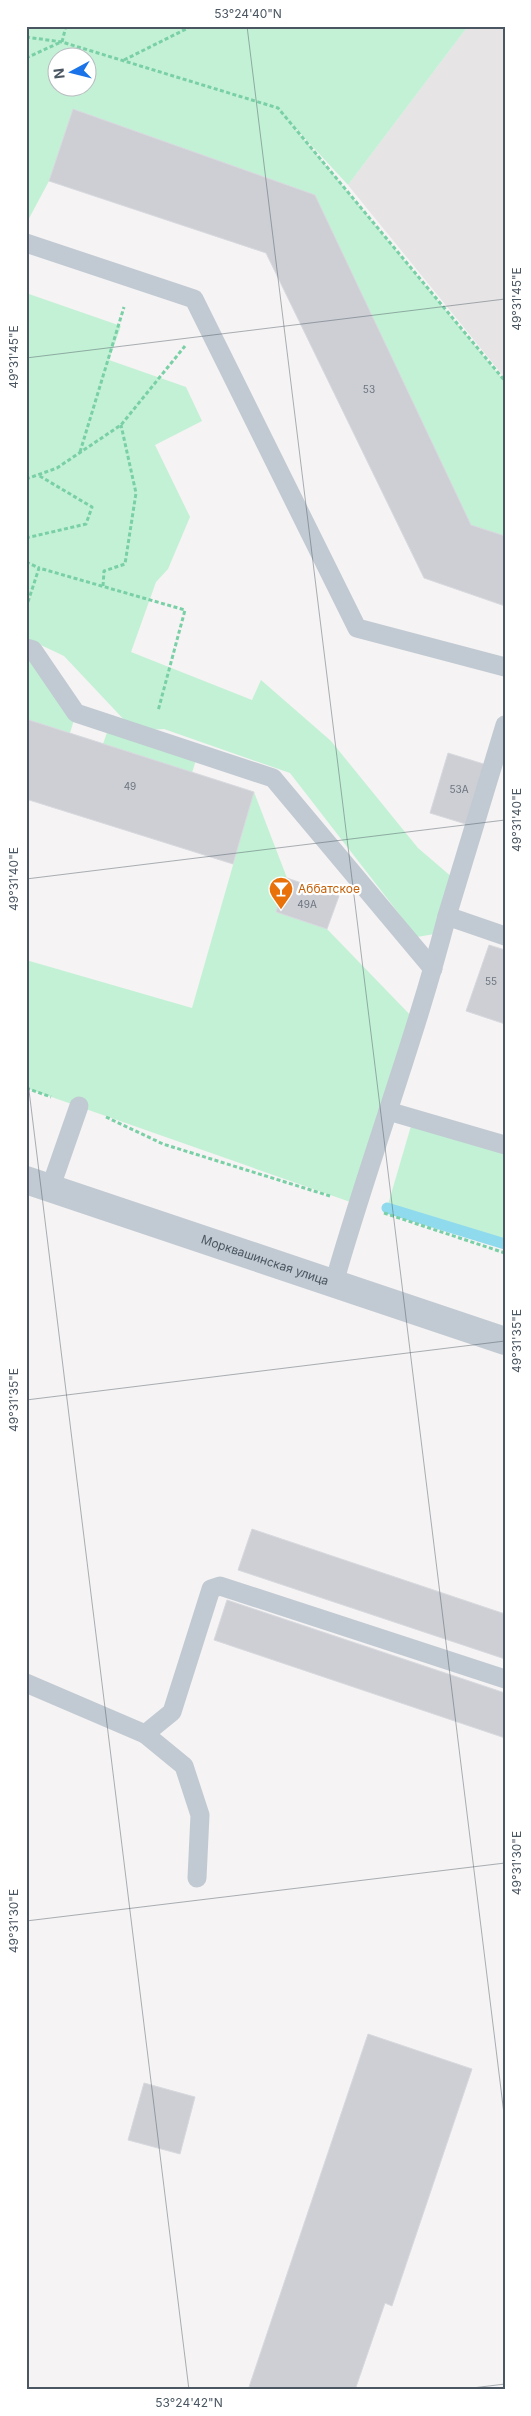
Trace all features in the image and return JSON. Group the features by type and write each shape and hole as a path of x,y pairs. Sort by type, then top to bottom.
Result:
{"street":[{"name":"Морквашинская улица","path":"38,1184 505,1340"}],"lane":[{"path":"26,243 194,299 357,628 505,667"},
{"path":"26,648 33,650 76,713 273,778 433,969"},
{"path":"334,1283 356,1204 433,969 447,916 505,725"},
{"path":"447,916 505,936"},
{"path":"38,1184 79,1106"},
{"path":"388,1110 505,1145"},
{"path":"145,1734 172,1712 212,1589 220,1586 505,1678"},
{"path":"26,1683 145,1734 184,1766 200,1815 197,1878"}],"path":[{"path":"62,42 66,26"},
{"path":"123,60 192,26"},
{"path":"26,37 62,42 278,108 505,381"},
{"path":"26,58 62,42"},
{"path":"80,452 132,278"},
{"path":"26,479 57,468 121,425 205,322"},
{"path":"103,586 104,571 125,564 136,493 121,425"},
{"path":"26,538 86,524 92,507 38,475"},
{"path":"26,562 39,568 186,610 151,738"},
{"path":"26,608 39,568"},
{"path":"79,1106 163,1144 505,1253"}],"shaded area":[{"path":"468,26 505,26 505,378 348,185"}],"green space":[{"path":"26,26 468,26 348,185 289,121 505,382 505,536 471,525 315,195 73,109 49,181 26,224"},
{"path":"26,293 121,326 109,360 186,387 202,421 155,445 190,517 168,569 156,582 131,652 252,700 261,680 331,741 418,848 453,878 440,933 417,937 290,773 164,729 146,730 129,725 64,656 26,638"},
{"path":"26,648 76,713 70,733 26,719"},
{"path":"110,724 198,753 192,773 103,744"},
{"path":"254,792 287,878 276,912 327,929 416,1021 356,1204 26,1088 26,960 192,1008"},
{"path":"411,1126 505,1154 505,1244 387,1208"}],"building":[{"path":"73,109 315,195 471,525 505,536 505,606 424,578 266,253 49,181"},
{"path":"26,719 254,792 233,864 26,799"},
{"path":"448,753 487,765 469,825 430,813"},
{"path":"287,878 339,896 327,929 276,912"},
{"path":"489,945 505,950 505,1024 466,1011"},
{"path":"252,1529 505,1614 505,1659 238,1570"},
{"path":"227,1600 505,1693 505,1738 214,1640"},
{"path":"368,2034 472,2069 392,2306 385,2303 355,2390 248,2390"},
{"path":"144,2083 195,2097 180,2154 128,2140"}],"waterway":[{"path":"387,1208 505,1244"}],"place":[{"name":"Аббатское","path":"281,910"}]}
